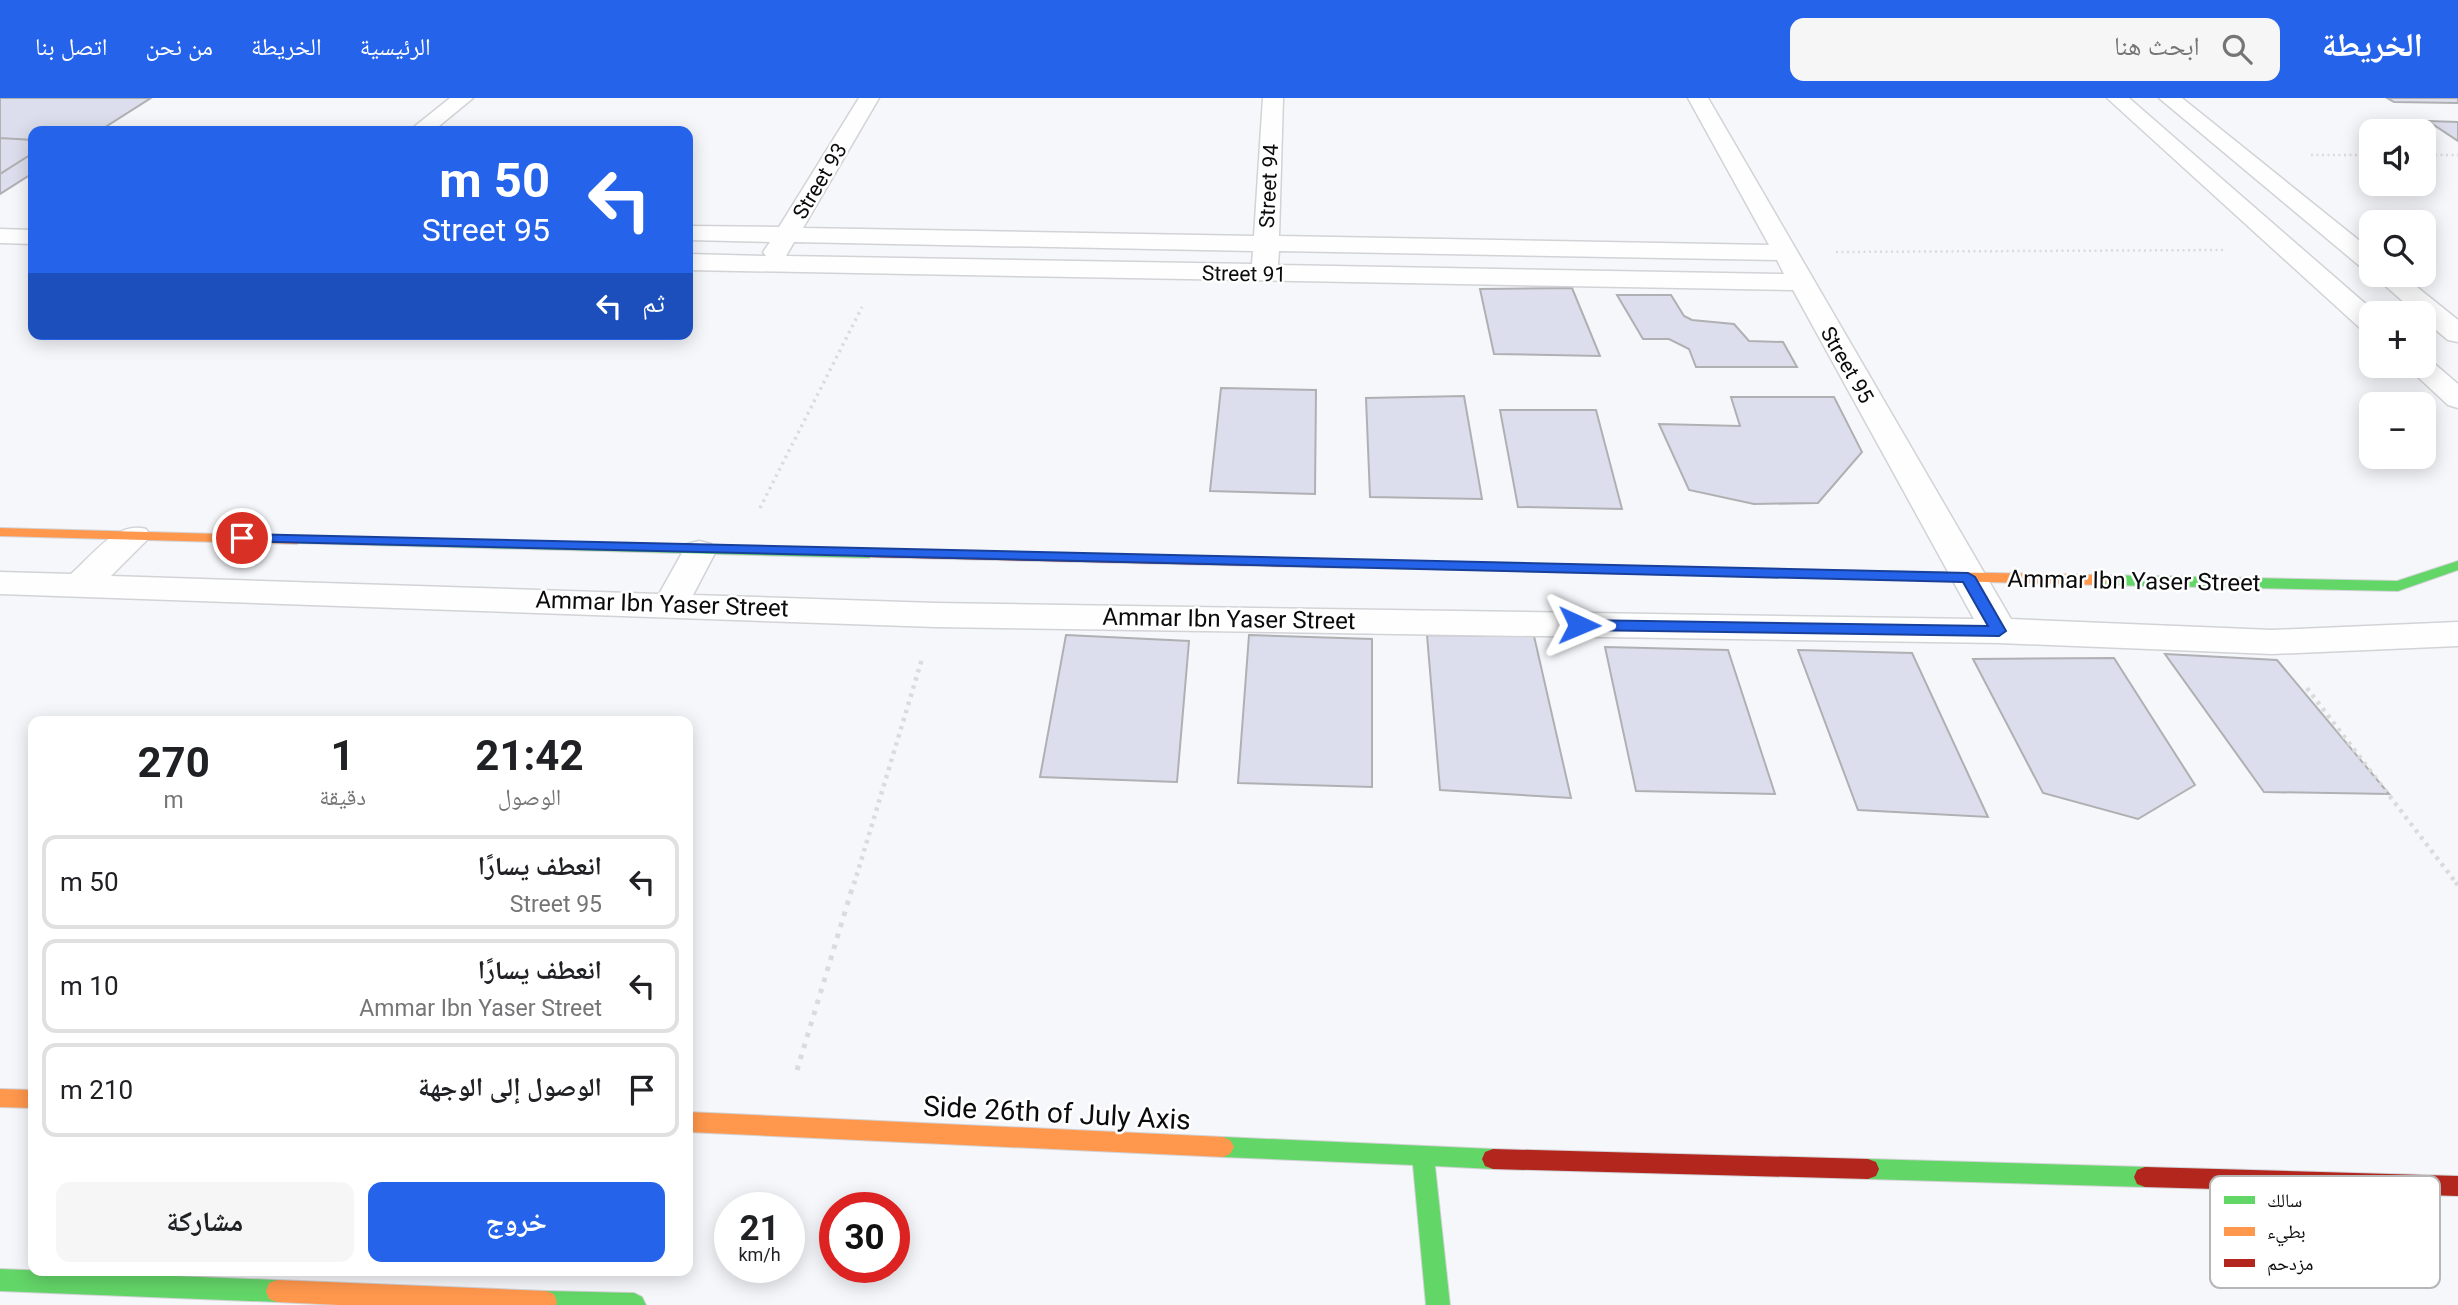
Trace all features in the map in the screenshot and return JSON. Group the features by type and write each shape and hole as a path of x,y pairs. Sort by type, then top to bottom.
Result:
{"main road":[{"name":"Ammar Ibn Yaser Street","path":"0,532 699,551 2398,586 2458,565"},
{"path":"0,1098 28,1099"},
{"name":"Side 26th of July Axis","path":"693,1122 1423,1157 2210,1179"},
{"path":"1423,1157 1438,1305"},
{"name":"Side 26th of July Axis","path":"2440,1185 2458,1186"},
{"path":"0,1280 634,1305"}],"street":[{"path":"427,126 463,98"},
{"name":"Street 93","path":"769,262 869,98"},
{"name":"Street 94","path":"1265,274 1273,98"},
{"name":"Street 95","path":"1698,98 1783,253 1999,631"},
{"path":"2117,98 2359,312"},
{"path":"2169,98 2359,253"},
{"name":"Street 91","path":"693,233 1783,253"},
{"path":"0,236 28,237"},
{"name":"Street 91","path":"693,262 1800,282"},
{"path":"2401,287 2458,334"},
{"path":"2434,378 2458,399"},
{"path":"81,584 134,536"},
{"path":"671,604 699,551"},
{"name":"Ammar Ibn Yaser Street","path":"0,583 935,615 1999,631 2273,642 2458,635"}],"path":[{"path":"2436,155 2458,155"},
{"path":"1783,253 2289,250"},
{"path":"737,551 883,265"},
{"path":"780,1126 935,615"},
{"path":"2273,642 2458,885"}],"building":[{"path":"0,98 151,98 107,126 28,126 28,176 0,194"},
{"path":"2387,98 2458,98 2458,103 2394,102"},
{"path":"2436,121 2458,122 2458,141 2436,126"},
{"path":"0,138 28,140 28,156 0,174"},
{"path":"1572,288 1600,356 1494,354 1480,289"},
{"path":"1617,295 1671,295 1684,316 1692,320 1734,324 1749,341 1783,342 1797,367 1696,367 1689,349 1669,339 1643,339"},
{"path":"1221,388 1316,390 1315,494 1210,491"},
{"path":"1464,396 1482,499 1370,497 1366,398"},
{"path":"1731,397 1834,397 1862,452 1818,503 1754,504 1689,490 1659,424 1740,426"},
{"path":"1500,410 1596,410 1622,509 1518,507"},
{"path":"1066,635 1189,641 1177,782 1040,777"},
{"path":"1249,635 1372,639 1372,787 1238,783"},
{"path":"1427,635 1534,636 1571,798 1440,790"},
{"path":"1605,647 1728,650 1775,794 1636,791"},
{"path":"1798,650 1912,653 1988,817 1858,810"},
{"path":"2165,654 2277,660 2389,794 2264,792"},
{"path":"2114,658 2195,785 2138,819 2043,793 1973,659"}],"traffic: fast":[{"path":"297,540 869,554"},
{"path":"1351,564 1766,573"},
{"path":"2102,580 2398,586 2458,565"},
{"path":"1223,1147 1493,1159"},
{"path":"1423,1157 1438,1305"},
{"path":"1868,1169 2145,1177"},
{"path":"0,1280 277,1291"},
{"path":"546,1302 634,1305"}],"traffic: slow":[{"path":"0,532 297,540"},
{"path":"1766,573 2102,580"},
{"path":"0,1098 28,1099"},
{"path":"693,1122 1223,1147"},
{"path":"277,1291 546,1302"}],"traffic: jam":[{"path":"869,554 1351,564"},
{"path":"1493,1159 1868,1169"},
{"path":"2145,1177 2210,1179"},
{"path":"2440,1185 2458,1186"}],"route":[{"path":"242,538 699,551 1968,577 1999,631 1579,625"}]}
